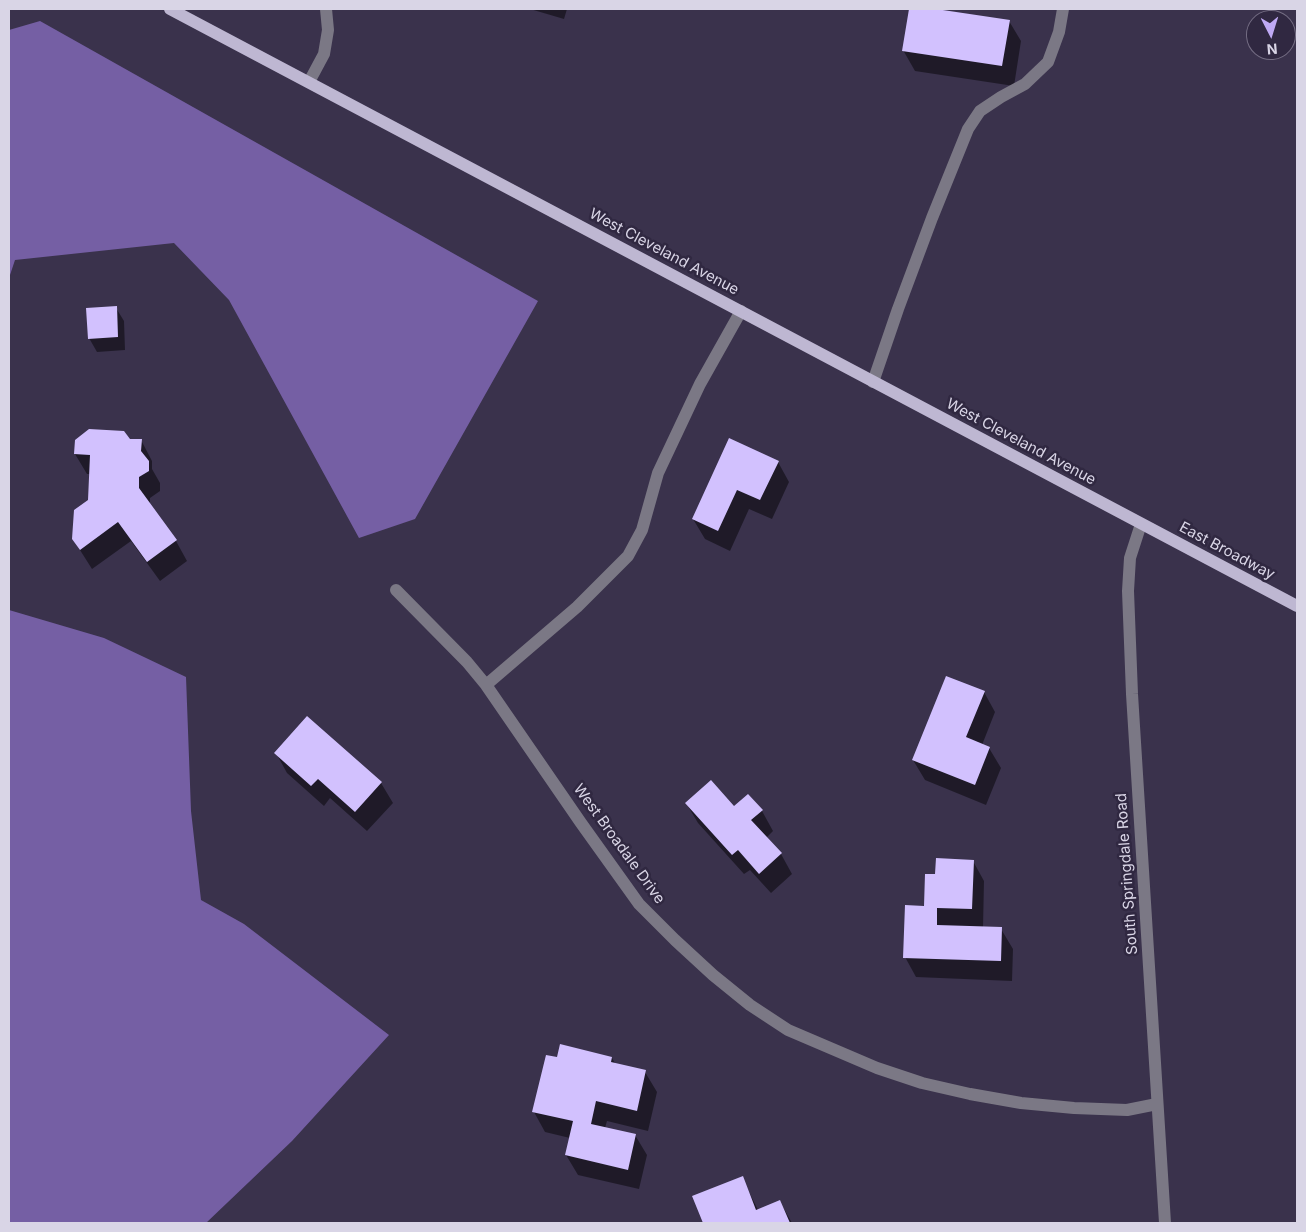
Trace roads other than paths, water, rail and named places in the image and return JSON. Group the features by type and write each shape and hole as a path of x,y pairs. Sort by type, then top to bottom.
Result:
{"main road":[{"name":"West Cleveland Avenue","path":"170,9 1141,524"},
{"name":"East Broadway","path":"1141,524 1297,606"}],"street":[{"path":"309,82 324,54 328,30 326,9"},
{"path":"874,382 898,309 968,129 980,111 1001,96 1025,84 1048,62 1059,32 1063,9"},
{"path":"486,685 577,607 628,556 642,530 658,473 700,384 741,311"},
{"name":"South Springdale Road","path":"1141,524 1130,558 1128,591 1132,694 1165,1223"},
{"name":"West Broadale Drive","path":"396,590 467,662 486,685 639,904 713,975 750,1005 788,1030 877,1068 922,1083 1021,1103 1074,1108 1127,1110 1157,1104"}]}
